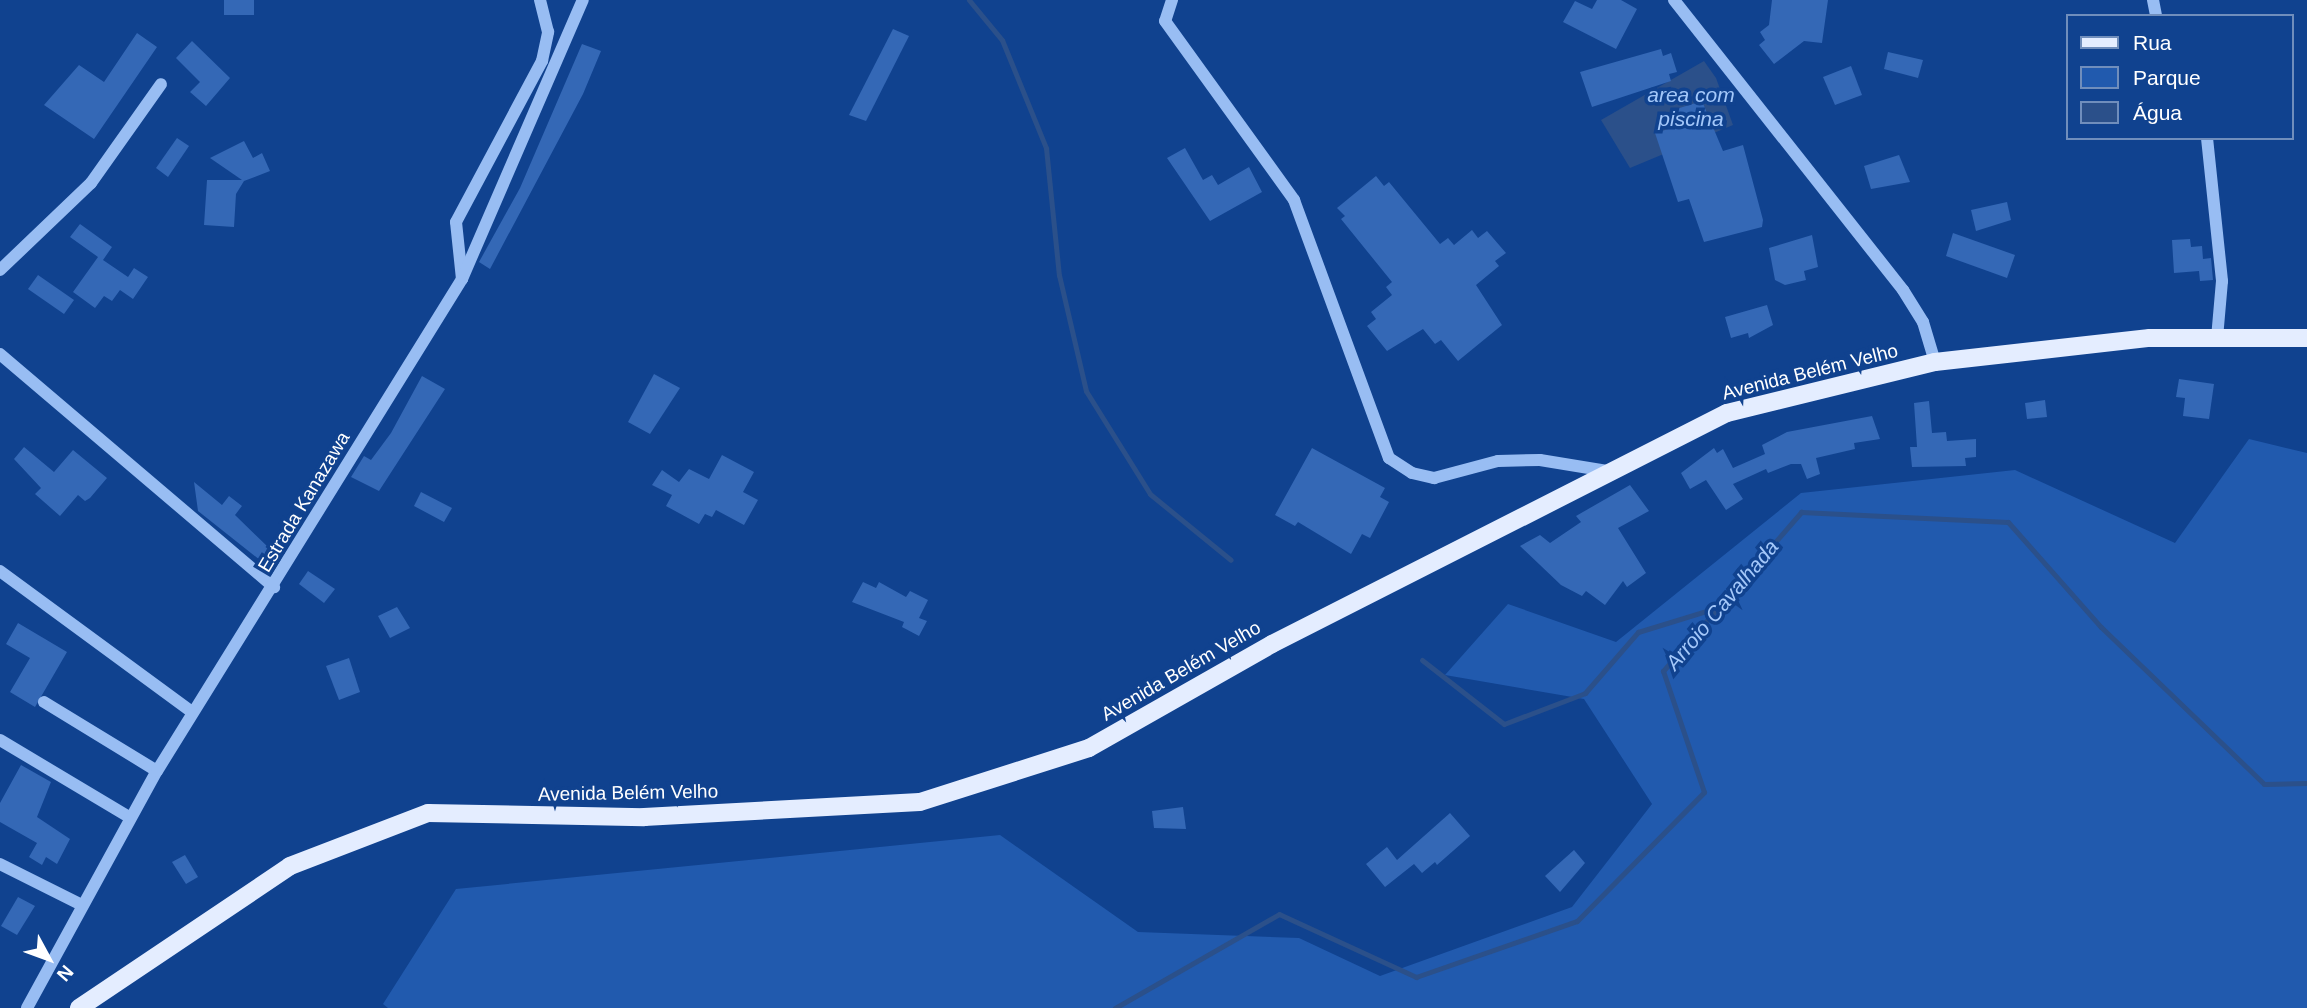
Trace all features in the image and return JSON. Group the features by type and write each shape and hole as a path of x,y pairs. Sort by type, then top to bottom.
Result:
{"main road":[{"name":"Avenida Belém Velho","path":"79,1008 290,866 428,813 644,817 920,802 1089,748 1272,644 1607,471 1727,413 1935,362 2150,338 2307,338"}],"street":[{"path":"462,279 456,222 542,61 548,32 540,0"},
{"name":"Estrada Kanazawa","path":"27,1008 80,904 156,771 274,587 462,279 583,0"},
{"path":"1172,0 1165,21 1294,200 1389,458 1412,473 1434,478 1498,461 1540,460 1607,471"},
{"path":"1674,0 1903,290 1923,321 1935,362"},
{"path":"0,270 90,183 161,84"},
{"path":"2207,140 2222,281 2217,338"},
{"path":"0,354 274,587"},
{"path":"0,571 192,712"},
{"path":"44,702 156,771"},
{"path":"0,740 129,817"},
{"path":"0,864 80,904"}],"green space":[{"path":"2249,439 2307,453 2307,1008 388,1008 383,1004 456,889 1000,835 1138,932 1299,938 1380,976 1572,907 1652,804 1584,699 1445,675 1508,604 1616,642 1801,493 2015,470 2175,543"}],"water":[{"name":"area com piscina","path":"1704,61 1716,78 1733,125 1630,168 1601,120"}],"building":[{"path":"224,0 254,0 254,15 224,15"},
{"path":"1597,0 1621,0 1637,9 1616,49 1563,22 1575,1 1592,9"},
{"path":"1772,0 1828,0 1822,43 1804,41 1774,64 1759,45 1765,40 1760,32 1769,25"},
{"path":"893,29 909,36 866,121 849,115"},
{"path":"137,33 157,47 94,139 44,105 79,65 104,82"},
{"path":"192,41 230,78 206,106 190,92 200,82 176,58"},
{"path":"582,44 601,51 583,94 490,269 479,262 520,188"},
{"path":"1661,49 1663,56 1671,53 1677,72 1669,74 1671,81 1592,107 1580,72"},
{"path":"1888,52 1923,60 1918,78 1884,69"},
{"path":"1851,66 1862,95 1835,105 1823,77"},
{"path":"1702,101 1723,151 1743,145 1763,220 1762,227 1704,242 1689,199 1678,202 1655,133 1675,127 1670,111"},
{"path":"177,138 189,146 168,177 156,168"},
{"path":"244,141 253,158 262,153 270,171 244,181 236,194 234,227 204,225 207,180 242,180 210,158"},
{"path":"1185,148 1203,180 1212,175 1218,185 1249,167 1262,192 1210,221 1167,158"},
{"path":"1899,155 1910,182 1871,189 1864,166"},
{"path":"1376,176 1384,186 1389,182 1440,244 1448,238 1454,245 1472,230 1478,238 1487,231 1506,253 1495,261 1499,266 1476,285 1502,325 1458,361 1441,340 1435,344 1423,329 1387,351 1367,326 1376,319 1371,312 1392,295 1386,287 1392,282 1341,219 1345,216 1337,208"},
{"path":"2007,202 2011,220 1976,231 1971,210"},
{"path":"80,224 112,247 103,260 128,277 134,268 148,277 133,299 120,290 112,301 104,296 95,308 73,292 98,257 70,237"},
{"path":"1953,233 2015,255 2007,278 1946,256"},
{"path":"1812,235 1818,267 1804,271 1806,280 1785,285 1775,280 1769,248"},
{"path":"2190,239 2191,247 2202,246 2203,259 2211,258 2213,280 2200,281 2199,271 2174,273 2172,240"},
{"path":"38,275 74,300 64,314 28,289"},
{"path":"1767,305 1773,325 1749,338 1748,333 1731,338 1725,317"},
{"path":"654,374 680,388 650,434 628,422"},
{"path":"422,376 445,389 379,491 351,477 364,456 371,460 391,433"},
{"path":"2179,379 2214,384 2209,419 2183,416 2185,398 2176,397"},
{"path":"2045,400 2047,417 2027,419 2025,403"},
{"path":"1929,401 1932,433 1946,432 1947,441 1976,439 1976,457 1965,458 1966,466 1912,467 1910,447 1917,447 1914,403"},
{"path":"1872,416 1880,439 1854,443 1855,449 1816,458 1820,474 1807,479 1801,464 1791,464 1768,473 1766,469 1733,484 1743,499 1726,510 1706,480 1690,489 1681,473 1714,448 1717,453 1723,449 1733,468 1765,454 1762,445 1787,432"},
{"path":"24,447 54,472 73,450 107,478 85,501 78,495 60,516 35,494 41,488 14,459"},
{"path":"1312,448 1385,488 1380,497 1389,502 1370,538 1362,534 1351,554 1298,522 1295,526 1275,515"},
{"path":"722,455 754,472 743,492 758,500 744,525 716,510 712,517 705,514 699,524 666,506 672,495 652,485 662,470 679,482 689,469 709,479"},
{"path":"194,482 222,505 229,496 242,506 235,515 269,548 265,564 198,511"},
{"path":"1630,485 1649,511 1618,528 1646,573 1627,587 1623,581 1605,605 1586,591 1582,596 1561,585 1520,546 1540,535 1550,543 1581,522 1576,516"},
{"path":"421,492 452,508 444,522 414,506"},
{"path":"308,571 335,589 324,603 299,584"},
{"path":"863,582 876,588 879,582 906,597 910,591 928,600 919,618 927,621 919,636 902,627 904,622 852,602"},
{"path":"397,607 410,628 390,638 378,616"},
{"path":"18,623 67,652 35,707 10,692 30,658 6,644"},
{"path":"349,658 360,692 339,700 326,666"},
{"path":"21,765 51,782 37,817 70,839 57,864 46,857 42,865 29,857 37,843 0,822 0,803"},
{"path":"1183,807 1186,829 1154,828 1152,811"},
{"path":"1450,813 1470,836 1437,865 1435,862 1422,873 1414,864 1385,887 1366,864 1387,847 1397,860"},
{"path":"1574,850 1585,863 1560,892 1545,876"},
{"path":"185,855 198,877 186,884 172,862"},
{"path":"18,897 35,906 17,935 1,926"}],"waterway":[{"path":"969,0 1002,40 1046,148 1059,275 1086,391 1150,494 1231,560"},
{"name":"Arroio Cavalhada","path":"1115,1008 1279,914 1416,977 1577,921 1704,792 1663,671 1801,512 2008,522 2101,627 2264,784 2307,783"},
{"path":"1422,660 1504,724 1585,693 1638,632 1716,608"}]}
